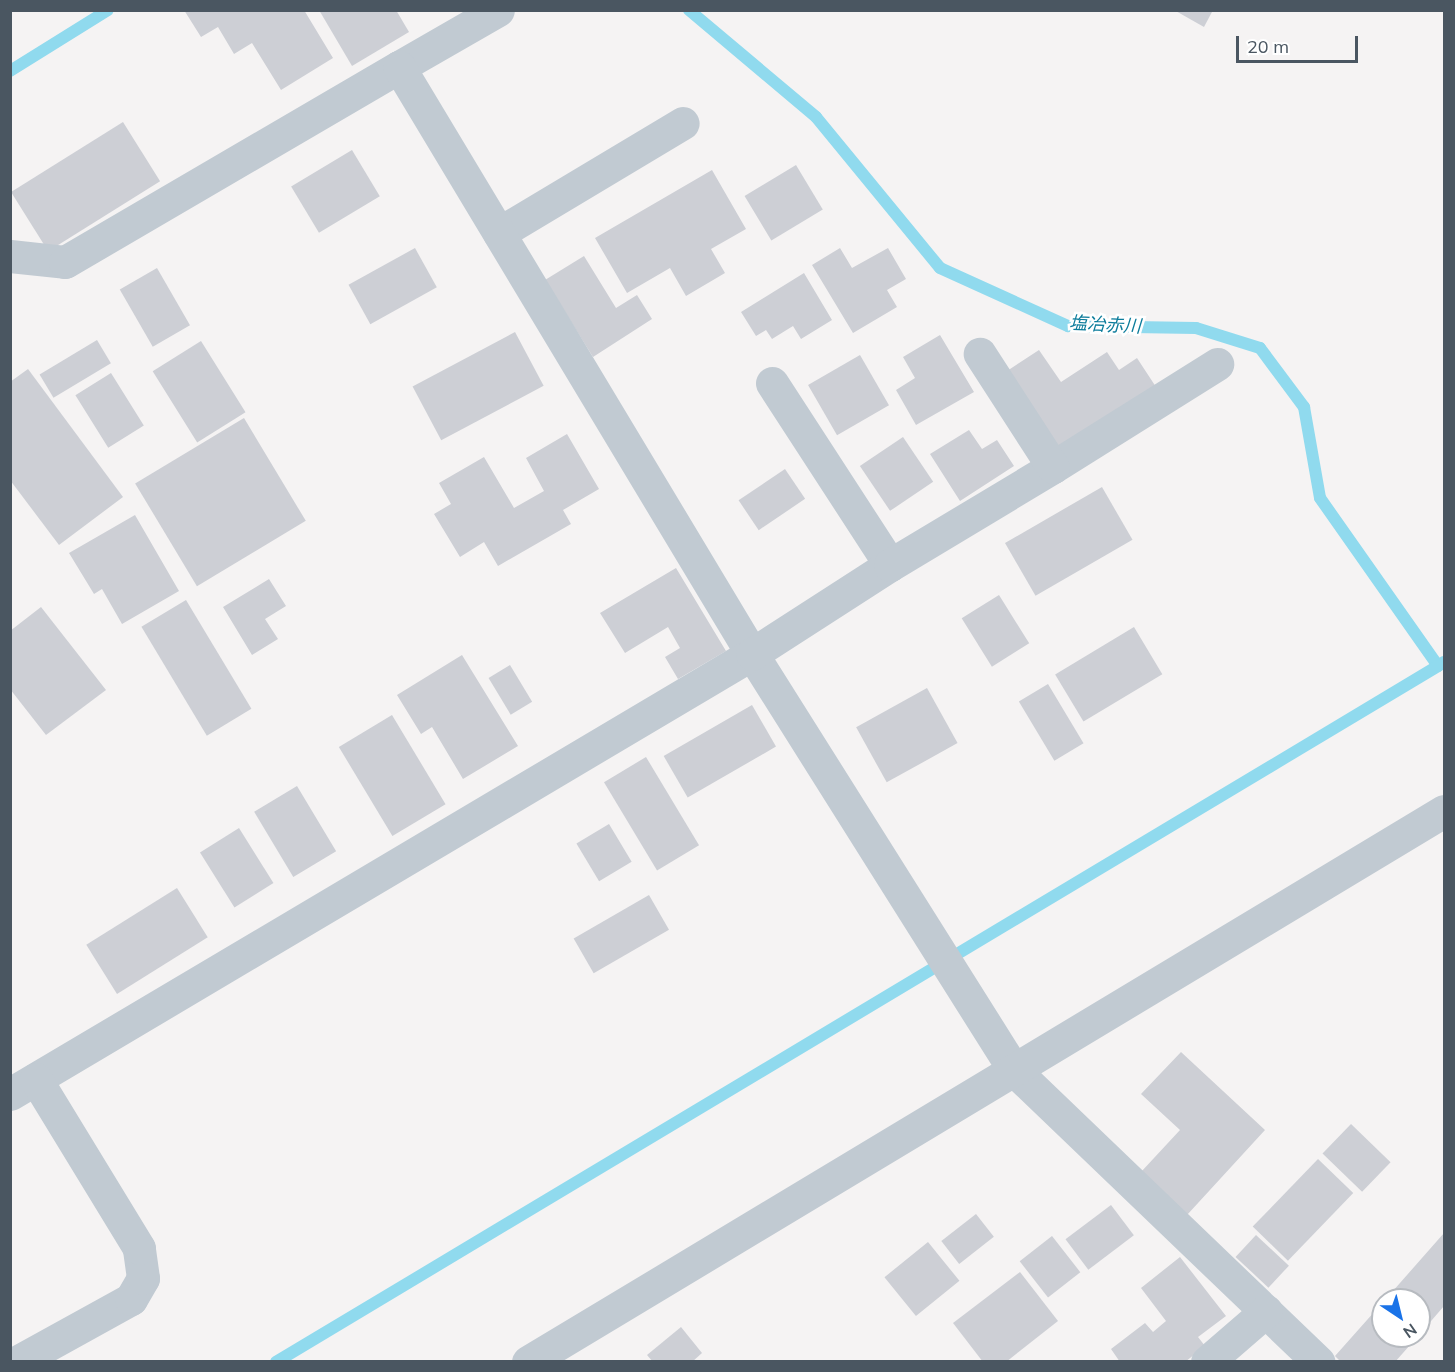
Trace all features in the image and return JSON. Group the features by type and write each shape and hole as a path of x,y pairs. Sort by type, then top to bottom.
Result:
{"street":[{"path":"10,256 65,262 498,10"},
{"path":"399,67 752,654 1014,1070 1319,1362"},
{"path":"499,233 683,123"},
{"path":"980,354 1053,467"},
{"path":"17,1362 131,1299 143,1278 139,1248 23,1087 752,654 890,565 1053,467 1217,364"},
{"path":"772,383 890,565"},
{"path":"528,1362 1444,811"},
{"path":"1207,1362 1266,1311"}],"building":[{"path":"184,10 304,10 333,58 281,90 252,43 234,54 218,27 201,37"},
{"path":"319,10 396,10 409,32 352,66"},
{"path":"1174,10 1213,10 1204,27"},
{"path":"123,122 160,181 48,251 11,192"},
{"path":"352,150 380,196 319,233 291,187"},
{"path":"796,165 823,210 771,240 745,196"},
{"path":"712,170 746,229 711,249 725,273 686,296 670,268 627,293 595,238"},
{"path":"415,248 437,287 370,324 349,285"},
{"path":"840,248 852,268 888,248 906,279 887,290 897,307 853,333 812,265"},
{"path":"584,256 616,308 637,295 652,319 593,357 545,280"},
{"path":"157,268 190,325 153,347 120,290"},
{"path":"804,273 832,320 801,339 793,326 772,339 766,330 756,336 741,312"},
{"path":"515,332 544,386 441,440 413,386"},
{"path":"940,335 974,392 916,425 896,390 915,378 903,357"},
{"path":"97,340 111,363 53,398 40,375"},
{"path":"201,341 246,412 197,442 153,371"},
{"path":"1039,350 1061,382 1107,352 1119,370 1137,358 1156,387 1057,453 1004,373"},
{"path":"860,355 889,405 837,435 808,385"},
{"path":"28,369 123,497 59,545 10,480 10,382"},
{"path":"111,373 144,426 108,448 75,395"},
{"path":"244,418 306,521 197,586 135,483"},
{"path":"969,430 982,449 997,440 1014,466 960,501 930,454"},
{"path":"567,434 599,489 563,510 571,524 498,566 484,542 460,557 434,514 451,504 439,483 484,457 514,508 544,491 526,458"},
{"path":"903,437 933,482 890,511 860,466"},
{"path":"785,469 805,499 759,530 739,500"},
{"path":"1102,487 1132,540 1036,596 1005,543"},
{"path":"135,515 179,591 122,624 102,589 94,594 69,553"},
{"path":"676,568 726,651 678,679 665,657 680,648 668,627 625,653 600,613"},
{"path":"269,579 286,606 265,619 278,639 252,655 223,607"},
{"path":"999,595 1029,643 992,667 962,618"},
{"path":"186,600 251,709 207,736 141,627"},
{"path":"41,607 106,690 46,735 10,689 10,631"},
{"path":"1134,627 1162,674 1083,722 1055,674"},
{"path":"462,655 518,746 463,779 432,727 421,734 397,695"},
{"path":"510,665 532,702 511,715 489,678"},
{"path":"1048,684 1084,743 1054,761 1019,702"},
{"path":"927,688 958,743 887,782 856,727"},
{"path":"752,705 776,747 688,798 664,756"},
{"path":"392,715 446,804 392,836 339,747"},
{"path":"646,757 699,845 657,871 604,782"},
{"path":"297,786 336,851 293,877 254,812"},
{"path":"609,824 632,862 599,881 576,844"},
{"path":"239,828 273,883 234,907 200,852"},
{"path":"177,888 208,937 117,994 86,945"},
{"path":"649,895 669,930 594,973 574,938"},
{"path":"1181,1052 1265,1130 1187,1215 1141,1172 1180,1130 1141,1094"},
{"path":"1351,1124 1391,1162 1362,1192 1323,1153"},
{"path":"1318,1159 1353,1193 1288,1261 1253,1227"},
{"path":"1111,1205 1134,1235 1088,1270 1065,1239"},
{"path":"976,1214 994,1237 959,1264 941,1241"},
{"path":"1444,1233 1444,1306 1431,1321 1431,1288 1396,1288"},
{"path":"1256,1235 1289,1266 1268,1288 1236,1257"},
{"path":"1052,1236 1080,1272 1048,1297 1020,1261"},
{"path":"928,1242 959,1281 916,1316 884,1277"},
{"path":"1180,1257 1226,1316 1198,1337 1205,1346 1185,1362 1120,1362 1111,1349 1145,1323 1153,1332 1166,1321 1141,1288"},
{"path":"1020,1272 1058,1321 1006,1362 983,1362 953,1323"},
{"path":"1371,1316 1371,1348 1407,1348 1395,1362 1341,1362 1335,1356"},
{"path":"681,1327 702,1353 692,1362 653,1362 647,1355"}],"waterway":[{"name":"塩冶赤川","path":"10,71 108,10"},
{"name":"塩冶赤川","path":"689,10 816,117 940,268 1068,326 1196,328 1260,348 1304,407 1320,498 1438,666 1444,662"},
{"path":"276,1362 1438,666"}]}
